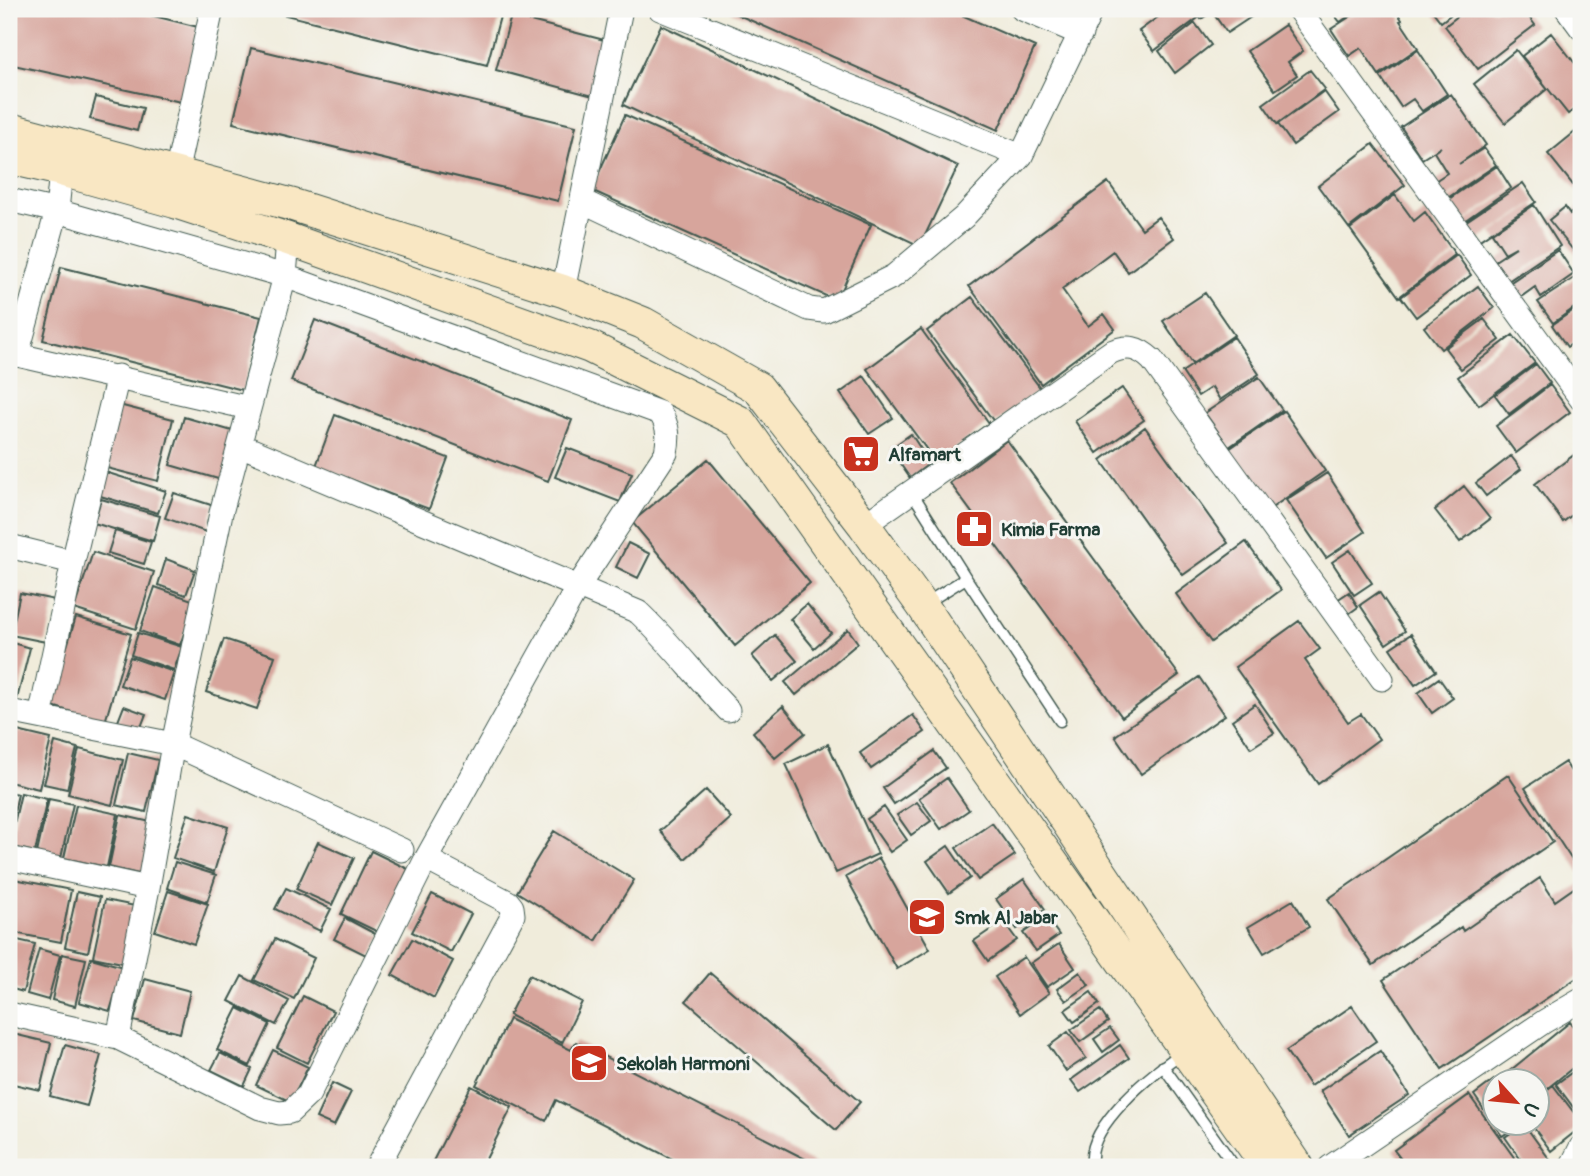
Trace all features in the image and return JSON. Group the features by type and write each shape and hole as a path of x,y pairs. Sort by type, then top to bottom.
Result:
{"main road":[{"path":"9,129 293,205 563,291 643,323 758,388 864,525 922,606 1298,1167"},
{"path":"9,158 175,202 288,239 590,347 740,422 1175,1058 1268,1167"}],"street":[{"path":"176,174 212,9"},
{"path":"563,291 621,9"},
{"path":"660,9 1021,156"},
{"path":"1022,9 1081,34"},
{"path":"582,201 809,309 824,310 894,276 964,217 1021,156 1092,9"},
{"path":"1298,9 1581,399"},
{"path":"1567,9 1581,29"},
{"path":"61,170 57,211 13,354 249,408"},
{"path":"9,200 57,211 285,276 660,413 669,437 666,453 577,588 426,859 309,1094 290,1112 279,1113 260,1108 118,1038 9,1014"},
{"path":"118,1038 173,744 222,513 285,276 288,239"},
{"path":"864,525 1111,352 1125,346 1141,350 1152,360 1381,679"},
{"path":"577,383 590,347"},
{"path":"40,717 73,562 118,376"},
{"path":"240,445 638,612 667,639 700,682 728,710"},
{"path":"9,547 73,562"},
{"path":"9,710 173,744 402,849"},
{"path":"9,858 148,888"},
{"path":"377,1167 513,915 508,902 426,859"},
{"path":"1330,1167 1545,1021 1581,1000"},
{"path":"1571,1167 1581,1147"}],"lane":[{"path":"911,491 1060,721"},
{"path":"922,606 965,578"},
{"path":"1093,1167 1093,1149 1100,1133 1127,1097 1175,1058 1235,1167"}],"building":[{"path":"9,9 126,9 198,27 181,102 9,64"},
{"path":"262,9 502,9 487,65"},
{"path":"725,9 948,9 1035,47 998,130"},
{"path":"1169,9 1191,9 1198,18 1154,51 1139,31"},
{"path":"1195,9 1216,9 1201,19"},
{"path":"1220,9 1263,9 1227,33 1213,13"},
{"path":"1330,9 1360,9 1340,22"},
{"path":"1362,9 1395,9 1418,48 1379,75 1361,48 1349,56 1331,29"},
{"path":"1431,9 1458,9 1441,22"},
{"path":"1467,9 1523,9 1535,25 1478,69 1445,26"},
{"path":"511,16 608,41 593,96 496,70"},
{"path":"1195,23 1211,45 1175,73 1159,51"},
{"path":"661,25 958,166 920,246 623,105"},
{"path":"1285,25 1303,51 1288,62 1297,75 1275,90 1247,51"},
{"path":"1551,33 1581,71 1581,104 1568,114 1522,56"},
{"path":"251,48 576,126 558,201 233,123"},
{"path":"1418,50 1447,94 1422,111 1413,99 1401,107 1380,76"},
{"path":"1516,50 1547,89 1505,123 1474,84"},
{"path":"1310,70 1325,89 1277,124 1263,104"},
{"path":"1324,91 1339,112 1293,145 1278,124"},
{"path":"1451,94 1486,145 1459,164 1484,148 1496,165 1446,199 1435,181 1447,173 1434,152 1441,147 1422,159 1401,127"},
{"path":"96,97 143,108 137,131 90,119"},
{"path":"625,115 871,225 837,301 591,190"},
{"path":"1581,127 1581,195 1548,154"},
{"path":"1373,144 1405,185 1349,228 1318,186"},
{"path":"1497,166 1511,188 1464,221 1449,199"},
{"path":"1108,182 1142,229 1158,217 1174,238 1128,272 1113,251 1062,289 1088,326 1104,314 1115,329 1041,384 969,286"},
{"path":"1523,183 1536,202 1478,241 1465,222"},
{"path":"1395,195 1414,221 1425,212 1455,254 1399,297 1350,229"},
{"path":"1534,205 1560,246 1508,281 1495,261 1516,247 1505,253 1492,233"},
{"path":"1581,205 1581,260 1549,220 1565,207 1570,214"},
{"path":"1558,250 1574,274 1541,297 1535,287 1518,299 1508,284"},
{"path":"1457,255 1471,275 1416,317 1401,297"},
{"path":"61,267 261,317 243,390 43,340"},
{"path":"1576,277 1581,285 1581,303 1553,323 1538,302"},
{"path":"1478,286 1494,308 1441,349 1424,327"},
{"path":"1205,293 1234,335 1192,364 1163,321"},
{"path":"972,297 1041,389 995,423 927,331"},
{"path":"1581,305 1581,338 1567,347 1552,325"},
{"path":"1484,319 1500,340 1461,369 1445,348"},
{"path":"315,320 572,420 548,481 291,381"},
{"path":"921,329 989,423 936,462 867,369"},
{"path":"1513,335 1535,363 1479,405 1458,377"},
{"path":"1234,337 1259,374 1220,400 1212,387 1198,396 1182,372"},
{"path":"1581,340 1581,360 1572,347"},
{"path":"1536,364 1550,383 1509,414 1495,395"},
{"path":"864,376 893,418 869,434 840,393"},
{"path":"1259,377 1282,410 1229,447 1205,413"},
{"path":"1550,385 1570,412 1516,453 1496,426"},
{"path":"1122,388 1144,420 1097,453 1075,421"},
{"path":"119,405 173,419 158,481 103,467"},
{"path":"1284,411 1325,471 1270,509 1229,449"},
{"path":"335,415 448,458 429,509 316,466"},
{"path":"184,417 239,433 225,481 170,465"},
{"path":"1145,427 1228,543 1183,575 1101,460"},
{"path":"911,434 930,463 910,478 890,449"},
{"path":"1007,440 1179,675 1122,717 950,483"},
{"path":"567,448 632,473 620,502 555,477"},
{"path":"1578,452 1581,456 1581,508 1563,522 1535,484"},
{"path":"1511,456 1521,469 1486,496 1476,483"},
{"path":"708,459 810,583 735,646 632,522"},
{"path":"105,472 166,491 158,513 97,495"},
{"path":"1327,473 1365,532 1326,558 1286,500"},
{"path":"1464,486 1490,519 1460,542 1435,510"},
{"path":"174,493 214,506 206,532 165,518"},
{"path":"101,499 160,516 153,541 94,523"},
{"path":"1581,510 1581,530 1572,517"},
{"path":"115,531 151,542 144,564 108,553"},
{"path":"1246,542 1281,590 1211,642 1176,594"},
{"path":"628,543 650,554 638,578 616,567"},
{"path":"1350,550 1372,583 1354,595 1332,562"},
{"path":"93,552 154,572 136,629 74,609"},
{"path":"166,559 195,570 186,595 158,585"},
{"path":"155,587 195,601 180,645 140,631"},
{"path":"1349,592 1358,607 1347,615 1337,600"},
{"path":"1379,592 1405,631 1386,644 1360,605"},
{"path":"20,593 55,600 46,642 11,635"},
{"path":"807,604 831,633 814,648 790,619"},
{"path":"76,617 131,634 105,722 49,705"},
{"path":"1299,621 1320,649 1305,660 1348,722 1361,714 1379,739 1318,784 1235,667"},
{"path":"848,629 858,643 796,695 785,682"},
{"path":"138,633 182,647 174,670 131,655"},
{"path":"1411,634 1436,671 1415,685 1390,648"},
{"path":"775,635 797,661 773,681 752,656"},
{"path":"224,639 275,656 257,709 206,692"},
{"path":"9,642 30,648 17,699 9,697"},
{"path":"130,657 174,672 165,700 120,685"},
{"path":"1199,677 1225,715 1141,774 1115,736"},
{"path":"1439,678 1453,698 1432,713 1418,693"},
{"path":"1255,704 1274,733 1251,748 1232,720"},
{"path":"124,706 146,714 139,732 117,724"},
{"path":"783,706 805,733 775,758 753,732"},
{"path":"913,715 925,732 871,769 860,753"},
{"path":"9,729 51,739 39,789 9,782"},
{"path":"55,742 77,748 67,789 44,784"},
{"path":"828,744 878,854 836,873 786,764"},
{"path":"79,749 123,760 112,805 68,794"},
{"path":"934,751 946,768 894,804 883,788"},
{"path":"128,753 158,760 146,812 116,805"},
{"path":"1565,762 1581,787 1581,874 1525,788"},
{"path":"1508,775 1553,842 1373,965 1328,899"},
{"path":"947,778 969,810 941,829 919,798"},
{"path":"706,790 731,818 685,859 660,831"},
{"path":"9,792 18,794 10,831 9,831"},
{"path":"21,793 47,799 35,852 9,846"},
{"path":"49,799 73,804 61,858 37,853"},
{"path":"917,802 931,821 911,835 897,815"},
{"path":"76,805 118,814 107,867 64,858"},
{"path":"884,807 907,840 890,852 867,819"},
{"path":"188,814 228,827 214,872 173,858"},
{"path":"120,815 155,823 143,875 109,867"},
{"path":"992,823 1015,855 978,880 956,848"},
{"path":"554,831 634,880 596,941 517,892"},
{"path":"318,842 354,858 332,905 296,889"},
{"path":"948,846 970,878 949,893 927,861"},
{"path":"371,851 408,869 378,932 341,914"},
{"path":"879,858 930,949 897,969 846,877"},
{"path":"175,862 216,875 207,902 167,888"},
{"path":"9,878 71,890 61,942 9,932"},
{"path":"1540,878 1555,901 1581,883 1581,975 1442,1069 1383,980 1461,927 1463,931"},
{"path":"1024,879 1045,909 1017,929 996,899"},
{"path":"286,888 331,909 320,931 275,909"},
{"path":"168,891 208,904 194,944 155,931"},
{"path":"77,892 100,897 88,952 65,947"},
{"path":"432,894 471,914 451,952 412,932"},
{"path":"105,900 140,907 127,964 93,957"},
{"path":"1293,900 1309,927 1264,953 1248,927"},
{"path":"1046,917 1059,935 1036,951 1023,933"},
{"path":"345,918 381,937 370,957 334,939"},
{"path":"1003,921 1017,940 988,961 974,941"},
{"path":"9,938 35,944 23,992 9,988"},
{"path":"275,939 314,958 294,999 254,980"},
{"path":"412,939 453,961 434,998 392,975"},
{"path":"1059,944 1075,968 1047,987 1031,963"},
{"path":"39,949 60,955 48,1000 27,994"},
{"path":"62,954 86,959 75,1006 52,1000"},
{"path":"1024,957 1049,993 1020,1014 995,977"},
{"path":"91,958 123,967 110,1011 79,1002"},
{"path":"1080,972 1089,985 1066,1001 1057,989"},
{"path":"710,973 860,1102 836,1130 686,1001"},
{"path":"529,975 582,1002 562,1043 509,1015"},
{"path":"242,976 289,1001 276,1025 229,1001"},
{"path":"145,979 190,991 180,1033 134,1021"},
{"path":"1091,992 1099,1004 1074,1022 1065,1010"},
{"path":"303,996 333,1011 307,1063 277,1048"},
{"path":"1352,1006 1376,1041 1310,1086 1286,1051"},
{"path":"238,1008 270,1024 250,1066 217,1050"},
{"path":"1100,1010 1108,1022 1080,1042 1071,1030"},
{"name":"Sekolah Harmoni","path":"509,1019 571,1050 576,1042 821,1167 688,1167 556,1100 546,1121 476,1085"},
{"path":"1570,1022 1581,1037 1581,1061 1552,1085 1552,1068 1513,1068"},
{"path":"1110,1028 1119,1040 1103,1052 1094,1039"},
{"path":"1068,1032 1086,1058 1066,1071 1049,1046"},
{"path":"9,1033 51,1043 40,1090 9,1083"},
{"path":"65,1045 101,1055 87,1106 50,1096"},
{"path":"1120,1045 1129,1058 1080,1092 1071,1080"},
{"path":"273,1050 308,1067 291,1102 256,1085"},
{"path":"1380,1051 1409,1095 1349,1135 1320,1091"},
{"path":"220,1053 252,1069 244,1086 211,1070"},
{"path":"1578,1068 1581,1072 1581,1107 1576,1111 1556,1084"},
{"path":"332,1083 351,1092 334,1126 316,1118"},
{"path":"471,1086 512,1107 482,1167 430,1167"},
{"path":"1552,1086 1581,1122 1581,1127 1551,1151 1541,1138 1552,1138"},
{"path":"1482,1089 1482,1107 1474,1095"},
{"path":"1469,1095 1482,1113 1482,1138 1500,1138 1521,1167 1407,1167 1394,1150"},
{"path":"1506,1138 1534,1138 1550,1160 1539,1167 1526,1167"}],"place":[{"name":"Alfamart","path":"861,454"},
{"name":"Kimia Farma","path":"974,529"},
{"name":"Smk Al Jabar","path":"927,917"},
{"name":"Sekolah Harmoni","path":"589,1063"}]}
